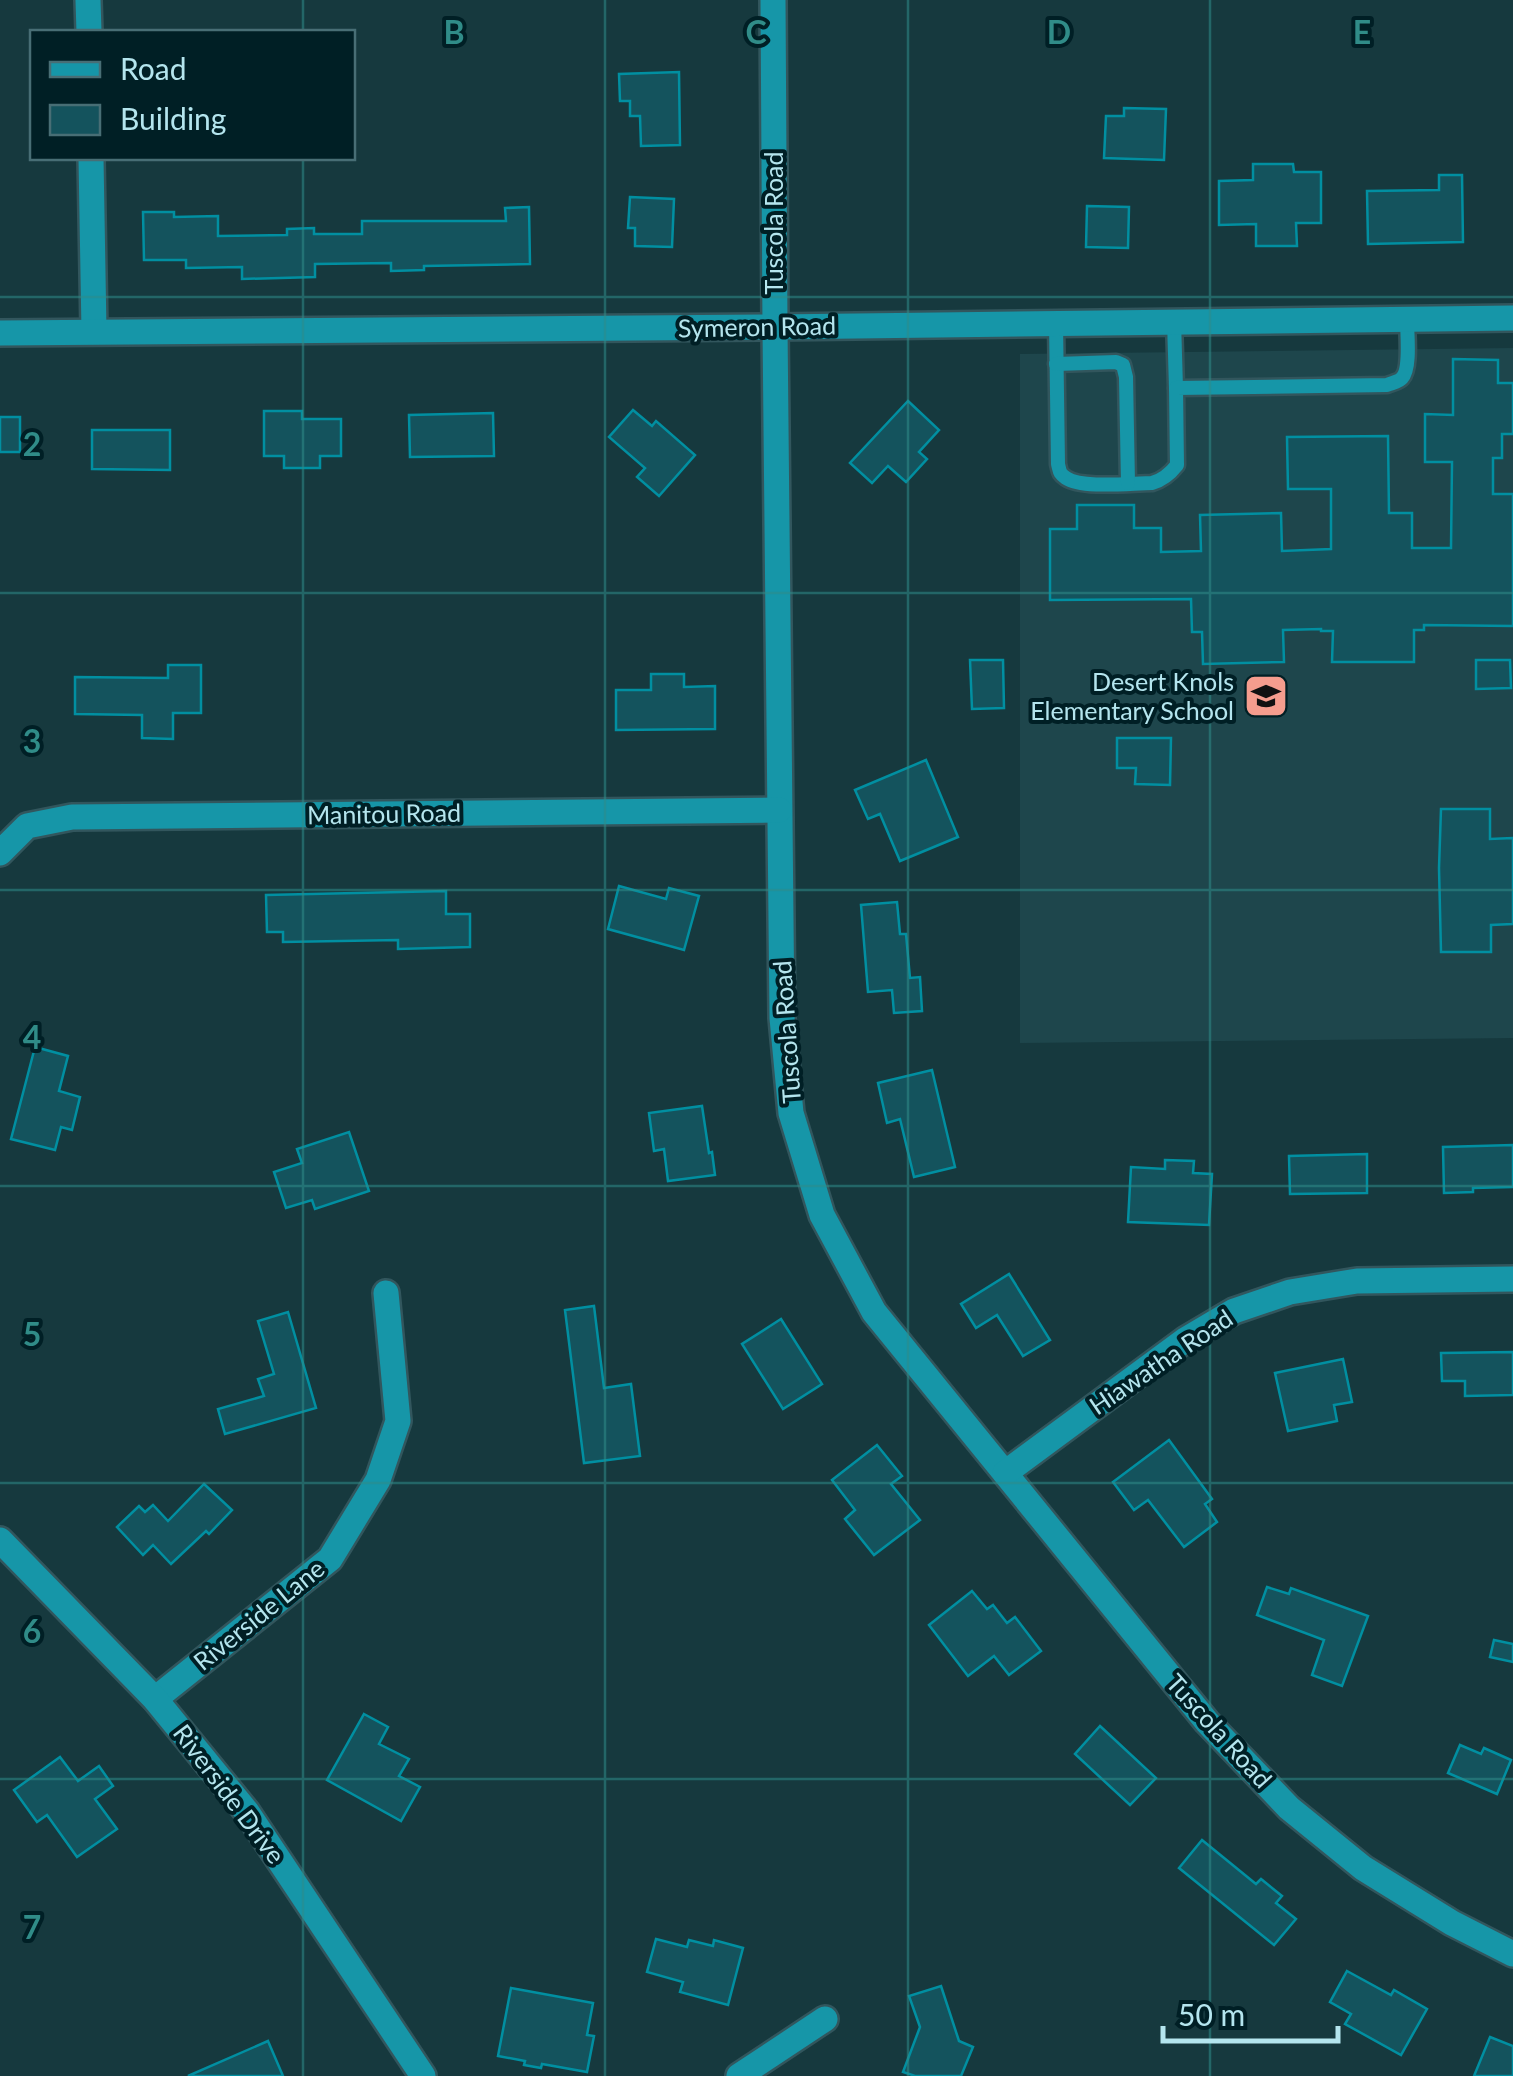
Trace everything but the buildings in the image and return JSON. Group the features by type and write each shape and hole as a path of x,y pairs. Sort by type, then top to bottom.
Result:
{"street":[{"path":"88,0 89,30"},
{"name":"Tuscola Road","path":"772,0 782,1018 791,1113 822,1216 874,1312 1206,1722 1288,1808 1363,1868 1452,1923 1513,1954"},
{"path":"91,160 94,331"},
{"name":"Symeron Road","path":"0,333 1513,318"},
{"name":"Manitou Road","path":"0,852 28,826 72,817 779,810"},
{"name":"Hiawatha Road","path":"1005,1474 1185,1340 1234,1311 1290,1292 1357,1281 1513,1279"},
{"name":"Riverside Lane","path":"155,1699 330,1559 378,1480 398,1420 386,1293"},
{"name":"Riverside Drive","path":"0,1540 155,1699 247,1812 423,2076"},
{"path":"739,2076 825,2020"}],"lane":[{"path":"1176,388 1396,382 1404,378 1408,368 1407,320"},
{"path":"1056,323 1060,472 1068,480 1082,484 1160,480 1177,465 1174,321"},
{"path":"1056,364 1123,365 1128,483"}],"shaded area":[{"name":"Desert Knols Elementary School","path":"1513,348 1513,1038 1020,1043 1020,354"}],"place":[{"name":"Desert Knols Elementary School","path":"1266,696"}]}
